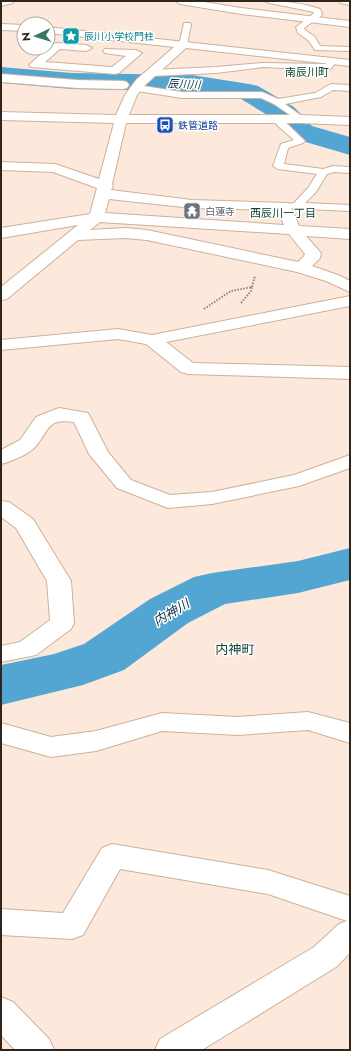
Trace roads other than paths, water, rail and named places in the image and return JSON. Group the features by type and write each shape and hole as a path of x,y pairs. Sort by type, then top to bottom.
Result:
{"street":[{"path":"1,3 9,1"},
{"path":"180,1 309,20 350,24"},
{"path":"344,1 350,2"},
{"path":"1,26 16,27"},
{"path":"56,31 350,62"},
{"path":"94,49 102,36"},
{"path":"1,295 97,217 105,190 121,119 131,95 152,73 183,45"},
{"path":"57,46 94,49 136,53 115,71 35,65 57,46"},
{"path":"1,78 138,87"},
{"path":"1,116 121,119 297,119 350,121"},
{"path":"1,166 55,168 105,190 192,204 290,206 294,230 312,253 312,258 302,268"},
{"path":"1,233 97,217 350,234"},
{"path":"74,236 125,233 147,235 302,268 332,278 350,287"},
{"path":"1,345 118,334 152,340 350,301"},
{"path":"152,340 188,368 350,372"},
{"path":"1,458 27,444 43,421 59,414 81,417 100,454 124,484 168,502 212,498 299,480 350,461"},
{"path":"1,507 25,524 59,582 62,623 27,649 1,654"},
{"path":"1,733 51,747 96,741 162,722 238,726 308,721 350,733"},
{"path":"1,922 72,926 112,856 268,882 350,909"},
{"path":"172,1050 325,957 350,933"},
{"path":"1,1012 37,1050"}],"lane":[{"path":"269,1 309,8 317,11 318,14 316,16 300,27 301,31 312,39 318,48"},
{"path":"183,45 187,25"},
{"path":"318,48 350,49"},
{"path":"312,59 318,48"},
{"path":"152,73 216,70 263,65 328,67 332,61"},
{"path":"138,87 182,95 262,95 277,102 297,119"},
{"path":"277,102 306,98 331,87 350,88"},
{"path":"279,119 281,126 296,135 300,141 284,146 278,166 323,172 333,169 350,170"},
{"path":"290,206 312,190 323,172"},
{"path":"290,206 350,208"}],"waterway":[{"name":"辰川川","path":"1,75 72,81 192,83 249,92 284,113 302,132 350,146"},
{"name":"内神川","path":"1,685 63,671 104,657 169,611 212,589 298,577 350,564"}],"place":[{"name":"辰川小学校門柱","path":"71,36"},
{"name":"鉄管道路","path":"165,125"},
{"name":"白蓮寺","path":"192,211"}],"district":[{"name":"南辰川町","path":"307,72"},
{"name":"西辰川一丁目","path":"283,213"},
{"name":"内神町","path":"235,649"}]}
